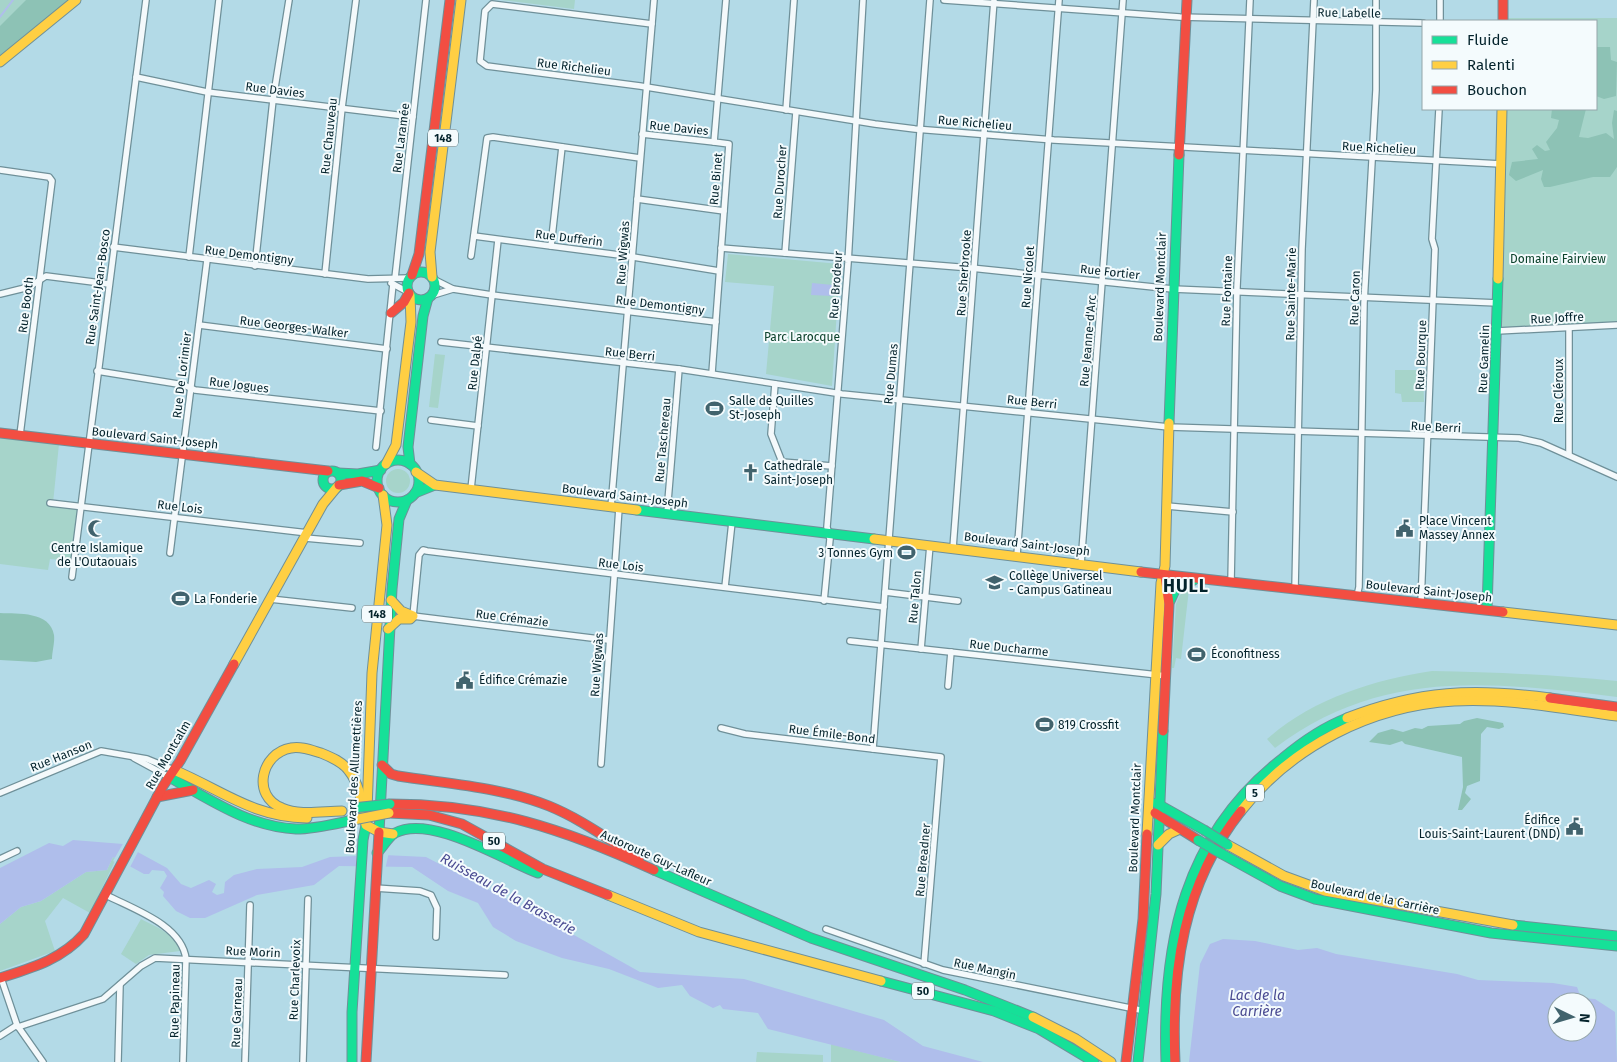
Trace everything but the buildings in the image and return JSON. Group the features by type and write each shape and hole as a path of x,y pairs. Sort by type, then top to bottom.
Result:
{"main road":[{"path":"0,62 76,0"},
{"name":"148","path":"410,276 418,260 450,0"},
{"name":"148","path":"432,278 430,252 461,0"},
{"name":"Boulevard Montclair","path":"1138,1062 1155,909 1166,676 1169,604 1164,574 1172,289 1187,0"},
{"path":"1503,0 1503,20"},
{"name":"Rue Gamelin","path":"1487,610 1498,302 1502,110"},
{"path":"308,468 328,489 362,481 381,491 394,501 407,500 415,493 418,483 416,472 410,464 408,447 422,316 434,289 432,278 422,272 410,276 406,285 409,294 411,322 396,446 377,479 381,491"},
{"path":"409,294 420,300 429,297"},
{"path":"391,313 404,302 409,294"},
{"name":"Boulevard Saint-Joseph","path":"0,433 328,471"},
{"path":"323,483 323,477 328,471 360,474 383,467 397,460 410,464"},
{"name":"Boulevard Saint-Joseph","path":"416,472 435,485 1017,555 1200,579 1617,625"},
{"path":"338,473 341,480 338,486"},
{"name":"Rue Montcalm","path":"323,483 323,504"},
{"name":"Boulevard Saint-Joseph","path":"415,493 435,485"},
{"name":"Rue Montcalm","path":"1,978 57,958 72,948 87,930 157,797 172,774 323,504 338,486"},
{"name":"Boulevard des Allumettières","path":"352,1062 355,968 362,847 366,825 372,673 387,525 381,491"},
{"name":"148","path":"382,765 388,628 398,521 407,500"},
{"name":"Boulevard Montclair","path":"1126,1062 1143,919 1155,674 1161,583 1164,574"},
{"path":"1169,604 1177,586 1186,581 1200,579"},
{"path":"388,628 399,619 410,619 413,616 410,613 401,611 391,600"},
{"name":"5","path":"1166,1062 1166,984 1172,939 1181,905 1195,867 1212,836 1235,802 1262,773 1294,747 1331,725 1363,710 1429,694 1488,692 1617,707"},
{"name":"5","path":"1175,1062 1174,1021 1177,968 1182,933 1195,890 1211,854 1230,823 1254,793 1284,765 1316,743 1350,726 1378,715 1424,704 1488,701 1617,716"},
{"path":"342,811 291,810 274,805 267,797 262,783 266,762 277,752 293,747 316,751 338,760 348,770 354,780 366,825 379,832 393,834 414,827 438,831 524,868 592,890"},
{"path":"366,1062 376,870 379,850 382,765"},
{"path":"382,765 391,774 400,777 493,789 543,804 699,892"},
{"name":"Autoroute Guy-Lafleur","path":"172,774 193,790 245,819 276,828 313,829 354,820 389,808 429,815 462,824 529,862 673,923 723,939 988,1009 1027,1024 1068,1045 1094,1062"},
{"name":"Autoroute Guy-Lafleur","path":"172,774 270,816 301,818 353,808 389,808 466,810 537,822 587,841 699,892 819,941 1002,1002 1039,1018 1074,1037 1111,1062"},
{"path":"157,797 193,790"},
{"name":"Boulevard de la Carrière","path":"1149,804 1159,805 1284,876 1322,890 1499,923 1617,936"},
{"name":"Boulevard de la Carrière","path":"1149,804 1159,816 1222,854 1280,886 1315,899 1491,933 1617,946"},
{"path":"1158,845 1167,836 1180,829"},
{"path":"379,850 393,834"},
{"path":"1161,1062 1165,1030"}],"street":[{"name":"Rue Saint-Jean-Bosco","path":"72,576 108,284 146,0"},
{"path":"189,257 219,0"},
{"path":"256,266 273,100 289,0"},
{"name":"Rue Chauveau","path":"325,274 342,108 356,0"},
{"name":"Rue Laramée","path":"376,447 426,0"},
{"name":"Rue Wìgwàs","path":"600,764 613,574 623,363 654,0"},
{"name":"Rue Binet","path":"712,373 729,144 714,142 726,0"},
{"path":"786,110 794,0"},
{"name":"Rue Brodeur","path":"824,600 829,533 827,526 847,258 863,0"},
{"name":"Rue Dumas","path":"873,749 930,0"},
{"name":"Rue Labelle","path":"944,0 994,2 1122,13 1314,22 1422,24"},
{"name":"Rue Nicolet","path":"1017,555 1059,0"},
{"name":"Rue Jeanne-d'Arc","path":"1081,564 1123,0"},
{"name":"Rue Fontaine","path":"1231,582 1237,291 1250,0"},
{"name":"Rue Sainte-Marie","path":"1295,589 1301,294 1314,0"},
{"name":"Rue Caron","path":"1357,596 1365,297 1376,90 1376,0"},
{"path":"1440,0 1440,20"},
{"name":"Rue Sherbrooke","path":"953,548 994,2"},
{"name":"Rue Richelieu","path":"652,24 492,4 486,9 479,57 484,66 646,87 796,112 920,129 1179,148 1501,164"},
{"name":"Rue Davies","path":"136,76 207,92 413,117"},
{"name":"Rue Bourque","path":"1422,603 1433,299 1434,249 1432,239 1439,110"},
{"name":"Rue Durocher","path":"785,253 796,112"},
{"name":"Rue Davies","path":"642,134 714,142"},
{"path":"471,256 487,138 493,137 640,158"},
{"path":"551,246 562,147"},
{"name":"Rue Booth","path":"0,170 52,178 20,436"},
{"path":"637,199 724,211"},
{"name":"Rue Dufferin","path":"474,236 719,271"},
{"name":"Rue Dalpé","path":"471,489 498,240"},
{"name":"Rue Demontigny","path":"113,247 382,280 394,281 410,276"},
{"name":"Rue Fortier","path":"721,248 910,262 1172,289 1498,302"},
{"name":"Rue De Lorimier","path":"170,553 207,260"},
{"path":"0,294 29,286 46,276 108,284"},
{"name":"Rue Demontigny","path":"432,278 453,289 716,322"},
{"name":"Rue Demontigny","path":"394,281 409,294"},
{"name":"Rue Demontigny","path":"429,297 453,289"},
{"name":"Rue Georges-Walker","path":"199,325 387,349"},
{"name":"Rue Joffre","path":"1497,331 1617,325"},
{"name":"Rue Cléroux","path":"1569,328 1569,455"},
{"name":"Rue Berri","path":"441,342 712,373 837,393 1169,426 1527,439 1569,455 1617,477"},
{"name":"Rue Taschereau","path":"666,514 678,369"},
{"name":"Rue Jogues","path":"97,371 184,385 191,388 381,411"},
{"path":"775,384 772,434 782,462 832,466"},
{"path":"431,420 478,426"},
{"name":"Rue Lois","path":"50,503 175,517 360,543"},
{"path":"1167,506 1233,512"},
{"path":"725,587 732,522"},
{"name":"Rue Talon","path":"921,649 930,545"},
{"name":"Rue Lois","path":"413,616 418,555 423,550 884,607"},
{"path":"885,592 958,601"},
{"path":"270,599 352,608"},
{"name":"Rue Crémazie","path":"413,616 608,640"},
{"name":"Rue Ducharme","path":"850,641 1166,676"},
{"path":"948,686 951,652"},
{"name":"Rue Émile-Bond","path":"721,728 745,734 941,757"},
{"name":"Rue Hanson","path":"0,793 95,752 111,752 147,758 172,774"},
{"name":"Rue Hanson","path":"132,757 172,774"},
{"name":"Rue Breadner","path":"924,964 941,757"},
{"path":"0,859 17,851"},
{"path":"375,888 420,891 431,895 437,908 436,937"},
{"name":"Rue Papineau","path":"106,895 170,929 182,942 186,959 184,1062"},
{"name":"Rue Charlevoix","path":"303,1062 308,899"},
{"name":"Rue Garneau","path":"245,1062 250,906"},
{"name":"Rue Mangin","path":"826,929 924,964 965,975 1145,1010"},
{"name":"Rue Morin","path":"0,1036 17,1026 103,999 152,959 186,959 505,975"},
{"path":"1,978 17,1026 43,1062"},
{"path":"118,1062 120,984"}],"green space":[{"path":"0,0 69,0 0,57"},
{"path":"26,0 69,0 0,57 0,26"},
{"path":"501,0 575,0 574,9"},
{"name":"Domaine Fairview","path":"1503,18 1617,18 1617,325 1497,331 1502,110 1597,110 1597,20 1503,20"},
{"path":"1597,47 1610,47 1611,60 1617,62 1616,96 1604,99 1597,96"},
{"path":"1552,110 1586,110 1579,137 1588,138 1606,133 1614,139 1612,123 1614,110 1617,111 1617,167 1610,177 1593,177 1544,187 1541,179 1543,170 1516,181 1509,175 1512,162 1538,159 1532,149 1537,145 1545,151 1550,150 1546,142 1557,128 1559,120 1551,118"},
{"name":"Parc Larocque","path":"728,254 840,264 832,386 766,374 774,286 725,282"},
{"path":"435,354 445,355 438,408 429,407"},
{"path":"1395,370 1423,370 1424,402 1402,402 1401,394 1395,393"},
{"path":"0,438 59,444 53,503 81,506 74,561 50,559 48,570 0,564"},
{"path":"398,469 407,472 410,481 407,490 398,493 389,490 386,481 389,472"},
{"path":"1189,589 1181,659 1176,658 1174,668 1172,668 1176,604 1180,595"},
{"path":"0,613 32,615 46,622 51,627 54,635 52,659 36,662 0,660"},
{"path":"1432,671 1525,674 1617,681 1617,697 1526,687 1439,686 1397,692 1356,704 1315,722 1275,748 1267,739 1303,713 1344,693 1388,680"},
{"path":"1477,718 1503,723 1504,727 1499,729 1487,727 1481,734 1480,781 1467,786 1465,793 1471,799 1462,810 1458,810 1463,787 1462,757 1405,744 1402,741 1390,745 1369,742 1378,733 1392,729 1403,732 1415,728 1422,729 1428,726 1460,724"},
{"path":"113,857 116,859 90,913 63,898 45,921 55,951 0,971 0,924 21,907 41,901 86,872 107,870"},
{"path":"141,919 170,935 180,951 149,955 136,964 121,954"},
{"path":"831,1044 901,1062 831,1062"},
{"path":"757,1052 823,1055 823,1062 756,1062"}],"water":[{"path":"812,283 833,285 833,296 811,295"},
{"name":"Ruisseau de la Brasserie","path":"73,840 123,844 167,868 181,884 191,888 209,880 216,884 212,892 217,895 224,893 225,882 234,875 257,869 302,867 330,857 384,855 426,857 549,921 640,972 744,979 884,1020 923,1046 983,1062 901,1062 768,1029 758,1013 723,1009 720,1005 713,1008 690,996 682,985 658,988 609,969 562,958 516,941 493,927 478,903 448,891 412,867 339,866 314,885 257,895 205,918 190,918 176,911 163,896 164,892 160,888 167,876 164,871 152,870 149,874 144,874 113,857 107,870 86,872 41,901 21,907 0,924 0,868 49,843 63,846"},
{"name":"Lac de la Carrière","path":"1223,939 1255,941 1298,950 1317,948 1336,954 1457,974 1478,980 1553,983 1577,987 1579,992 1547,992 1547,1042 1597,1042 1597,1000 1615,1012 1617,1062 1189,1062 1200,964 1210,944"}],"pier":[{"path":"124,842 139,850 129,869 113,861"},
{"path":"356,852 389,852 385,870 356,869"}],"waterway":[{"path":"0,17 13,0"}],"traffic: fast":[{"path":"1169,423 1179,155"},
{"path":"421,272 431,276 435,286 431,296 421,300 411,296 407,286 411,276 421,272"},
{"path":"1487,609 1498,279"},
{"path":"410,464 408,447 423,316 428,298"},
{"path":"398,460 413,466 419,481 413,496 398,502 383,496 377,481 383,466 398,460"},
{"path":"338,473 358,474 381,470"},
{"path":"328,471 336,471 341,476 341,480 339,487 328,489 323,484 323,476 328,471"},
{"path":"415,493 435,485"},
{"path":"379,832 392,589 399,519 407,500"},
{"path":"637,510 874,539"},
{"path":"1170,601 1177,586 1194,580"},
{"path":"1166,1062 1166,1018 1169,975 1175,933 1186,894 1201,856 1222,821 1249,788 1283,758 1306,741 1322,730 1347,718"},
{"path":"1138,1062 1156,894 1163,731"},
{"path":"169,777 214,803 262,823 279,827 310,828 353,820"},
{"path":"1156,803 1204,830"},
{"path":"353,808 390,804"},
{"path":"352,1062 352,1012 363,840 366,825"},
{"path":"377,853 395,833 410,829 428,829 467,841 538,873"},
{"path":"1204,830 1228,845"},
{"path":"1198,840 1222,854"},
{"path":"1222,854 1280,886 1315,899 1491,933 1617,946"},
{"path":"654,870 811,938 965,990 1033,1017"},
{"path":"1513,925 1617,936"},
{"path":"881,981 994,1011 1039,1029 1094,1062"}],"traffic: slow":[{"path":"0,62 76,0"},
{"path":"432,277 430,252 461,0"},
{"path":"1498,279 1502,110"},
{"path":"386,464 396,445 411,322 410,295"},
{"path":"1147,834 1161,583 1165,566 1169,423"},
{"path":"416,472 435,485 637,510"},
{"path":"234,664 323,504 337,487"},
{"path":"367,811 372,673 387,525 383,495"},
{"path":"874,539 1141,572"},
{"path":"388,629 399,619 410,619 413,616 401,611 391,600"},
{"path":"1503,612 1617,625"},
{"path":"1347,718 1398,702 1447,694 1496,693 1550,698"},
{"path":"1241,811 1261,788 1284,767 1309,749 1335,734 1393,711 1423,704 1475,700 1536,705 1617,716"},
{"path":"342,811 296,812 282,808 272,802 266,794 263,785 267,766 273,758 291,748 314,751 336,760 346,768 356,783 361,797 366,825 379,832 393,834"},
{"path":"174,770 253,808 270,813 307,818"},
{"path":"353,820 389,813"},
{"path":"1158,845 1169,834 1180,829"},
{"path":"1228,845 1284,876 1325,891 1513,925"},
{"path":"608,895 699,932 881,981"},
{"path":"1033,1017 1076,1039 1111,1062"}],"traffic: jam":[{"path":"412,275 419,254 450,0"},
{"path":"1179,155 1187,0"},
{"path":"1503,0 1503,20"},
{"path":"391,313 404,302 409,293"},
{"path":"0,433 328,471"},
{"path":"339,485 362,481 379,488"},
{"path":"1141,572 1503,612"},
{"path":"1163,731 1169,604 1165,576"},
{"path":"0,978 34,967 55,957 84,934 163,786 180,761 234,664"},
{"path":"1550,698 1617,707"},
{"path":"382,765 391,774 398,776 494,790 549,806 584,823 639,858"},
{"path":"157,797 193,790"},
{"path":"390,804 426,805 494,814 557,831 589,842 654,870"},
{"path":"1175,1062 1175,995 1185,930 1206,868 1221,839 1241,811"},
{"path":"389,813 429,815 462,824 543,869 608,895"},
{"path":"1155,813 1198,840"},
{"path":"366,1062 379,832"},
{"path":"1126,1062 1143,919 1147,834"}],"place":[{"name":"Salle de Quilles St-Joseph","path":"715,408"},
{"name":"Cathedrale Saint-Joseph","path":"750,473"},
{"name":"Place Vincent Massey Annex","path":"1405,528"},
{"name":"Centre Islamique de L'Outaouais","path":"97,529"},
{"name":"3 Tonnes Gym","path":"907,553"},
{"name":"Collège Universel - Campus Gatineau","path":"995,583"},
{"name":"La Fonderie","path":"180,599"},
{"name":"Éconofitness","path":"1197,654"},
{"name":"Édifice Crémazie","path":"465,680"},
{"name":"819 Crossfit","path":"1044,725"},
{"name":"Édifice Louis-Saint-Laurent (DND)","path":"1574,827"}],"district":[{"name":"HULL","path":"1186,586"}]}
